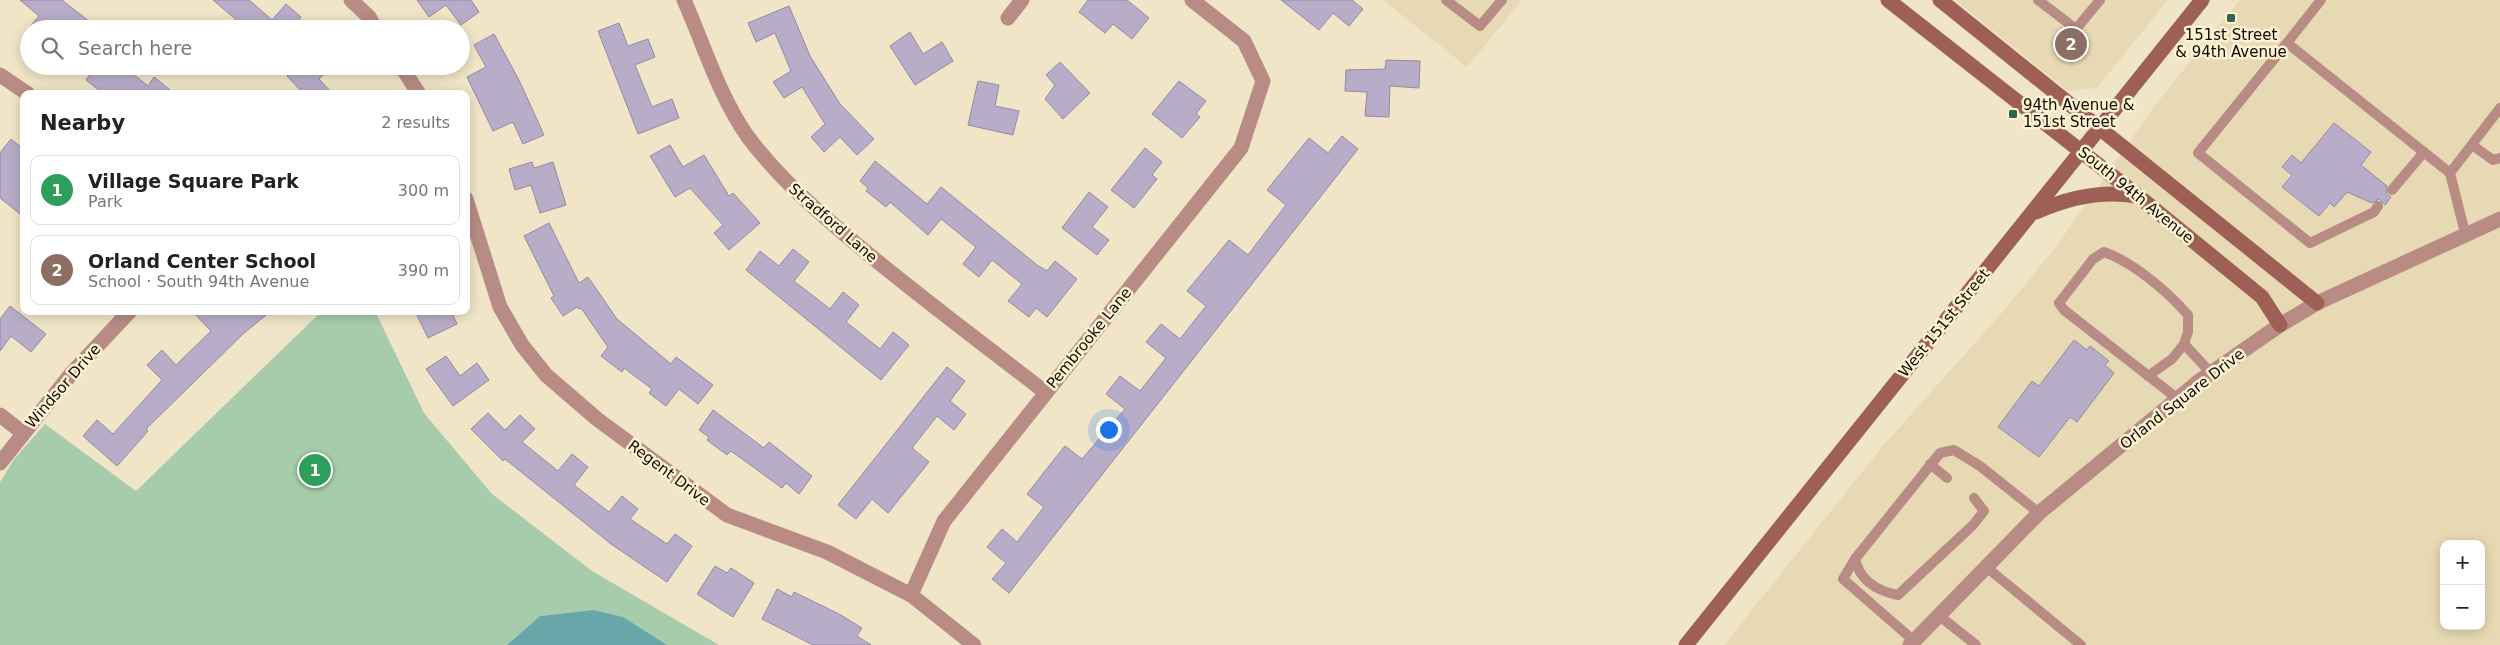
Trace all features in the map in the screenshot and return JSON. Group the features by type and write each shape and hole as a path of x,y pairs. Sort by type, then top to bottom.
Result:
{"street":[{"path":"351,0 371,20"},
{"name":"Stradford Lane","path":"684,0 714,73 735,114 747,135 778,174 804,199 879,263 1046,392"},
{"path":"1008,18 1022,0"},
{"name":"Pembrooke Lane","path":"911,595 944,521 1241,148 1263,81 1244,41 1192,0"},
{"name":"South 94th Avenue","path":"1888,0 2138,196 2262,297 2280,325"},
{"name":"South 94th Avenue","path":"1940,0 2317,303"},
{"name":"West 151st Street","path":"1686,645 2202,0"},
{"path":"0,75 22,90"},
{"path":"407,75 416,90"},
{"path":"2032,214 2058,202 2110,194 2138,196"},
{"name":"Regent Drive","path":"470,212 500,307 522,346 546,375 597,419 726,515 827,552 911,595 974,645"},
{"name":"Orland Square Drive","path":"1911,643 1937,614 2039,513 2211,373 2280,325 2317,303 2465,233 2500,219"},
{"name":"Windsor Drive","path":"0,464 71,374 126,315"},
{"path":"0,415 23,433"}],"lane":[{"path":"1446,0 1480,26 1502,0"},
{"path":"2038,0 2076,29 2100,0"},
{"path":"2321,0 2198,153 2310,243 2374,212 2378,206"},
{"path":"2287,43 2450,172 2465,233"},
{"path":"2450,172 2500,108"},
{"path":"2472,145 2493,160 2500,158"},
{"path":"2392,190 2424,152"},
{"path":"2148,376 2172,359 2184,344 2188,332 2188,315 2176,300 2119,257 2104,252 2093,259 2059,302 2064,310 2148,376 2178,399"},
{"path":"2184,344 2211,373"},
{"path":"1911,643 1843,579 1854,559 1940,453 1954,450 1980,466 2039,513"},
{"path":"1930,464 1947,478"},
{"path":"1854,559 1858,573 1882,592 1898,595 1973,525 1984,511 1974,498"},
{"path":"1985,566 2081,645"},
{"path":"1937,614 1976,645"}],"shaded area":[{"path":"1383,0 1522,0 1467,67"},
{"path":"1955,0 2168,0 2097,88 2068,91"},
{"path":"2240,0 2500,0 2500,645 1724,645 1882,447 2006,308 2057,245 2156,104"}],"green space":[{"path":"318,315 377,315 424,413 492,494 592,571 719,645 667,645 651,635 593,610 540,616 507,645 0,645 0,482 15,458 45,424 136,491"}],"water":[{"path":"593,610 623,617 667,645 507,645 540,616"}],"building":[{"path":"20,0 62,0 88,20 36,20 39,16"},
{"path":"213,0 249,0 272,20 236,20"},
{"path":"417,0 471,0 479,12 468,20 457,20 446,5 429,17"},
{"path":"1088,0 1127,0 1149,18 1132,39 1113,24 1105,33 1079,12"},
{"path":"1281,0 1352,0 1363,9 1349,26 1333,13 1319,30"},
{"path":"286,4 301,17 298,20 272,20"},
{"path":"789,6 810,56 840,104 874,139 857,155 840,137 824,152 811,137 825,124 802,87 784,98 773,82 791,71 775,33 756,42 748,23"},
{"path":"619,23 628,46 648,39 655,57 635,65 652,107 672,99 679,118 638,134 598,31"},
{"path":"910,32 923,54 942,42 953,61 915,85 890,46"},
{"path":"494,34 519,80 544,135 523,144 513,122 493,131 467,77 486,67 474,45"},
{"path":"1386,60 1420,61 1419,88 1390,86 1389,117 1365,116 1367,92 1345,91 1346,70 1385,69"},
{"path":"1060,62 1090,93 1063,119 1045,99 1055,85 1046,75"},
{"path":"89,75 134,75 148,86 154,77 170,90 99,90 86,80"},
{"path":"323,75 319,79 329,90 300,90 287,76"},
{"path":"978,81 999,85 995,106 1019,111 1013,135 968,125"},
{"path":"1179,81 1206,101 1196,114 1200,117 1182,138 1152,114"},
{"path":"2334,123 2371,152 2361,165 2387,186 2386,193 2391,197 2385,205 2379,199 2372,203 2347,192 2334,207 2330,203 2319,216 2282,187 2292,175 2282,167 2292,155 2301,163"},
{"path":"1342,136 1358,149 1009,593 992,579 1006,563 987,547 1002,529 1017,542 1044,507 1027,494 1056,457 1065,446 1082,459 1125,409 1106,394 1120,376 1140,391 1166,358 1146,342 1161,324 1180,339 1206,306 1187,291 1229,240 1248,255 1286,205 1267,190 1309,138 1328,153"},
{"path":"11,139 20,147 20,214 0,198 0,153"},
{"path":"670,145 683,167 704,155 729,196 733,193 760,223 729,250 714,233 723,225 690,188 675,197 650,156"},
{"path":"1145,148 1162,162 1152,175 1157,179 1134,208 1111,190"},
{"path":"875,161 927,204 941,187 1037,265 1047,271 1055,261 1077,279 1047,317 1036,308 1029,317 1008,301 1022,284 992,260 979,277 963,264 976,247 941,219 928,235 890,202 886,207 866,191 868,188 860,181"},
{"path":"532,162 534,168 553,162 566,205 540,213 531,185 515,190 509,169"},
{"path":"1089,192 1108,207 1092,227 1109,240 1097,255 1062,228"},
{"path":"549,223 579,283 588,277 617,319 671,364 676,357 713,385 698,404 679,389 666,406 649,393 652,389 624,368 622,372 601,356 608,347 581,308 577,307 563,316 551,298 554,296 524,236"},
{"path":"793,249 809,262 794,281 830,309 843,292 859,305 846,322 880,349 893,332 909,345 881,380 746,270 760,251 779,266"},
{"path":"10,306 46,334 31,352 11,336 0,351 0,319"},
{"path":"196,315 266,315 243,334 146,429 148,431 117,466 83,436 97,420 113,434 162,380 147,365 162,350 176,365 211,331"},
{"path":"417,315 453,315 457,324 428,338"},
{"path":"2074,340 2087,350 2090,346 2109,361 2105,365 2114,373 2077,422 2070,417 2039,457 1998,427 2032,381 2039,386"},
{"path":"446,356 460,376 477,363 489,380 453,406 426,369"},
{"path":"947,367 965,381 950,401 966,414 954,430 937,416 912,448 929,462 888,513 872,499 856,519 838,505"},
{"path":"713,410 764,448 769,442 812,476 799,494 786,483 782,488 731,451 727,455 707,440 709,437 699,430"},
{"path":"488,413 505,430 520,415 535,429 522,442 558,471 572,454 588,467 574,485 609,512 622,496 638,509 630,519 667,544 675,534 692,546 667,582 611,544 505,459 503,461 471,429"},
{"path":"715,566 727,573 731,568 754,583 733,617 697,594"},
{"path":"777,589 792,597 794,592 839,614 862,628 857,636 871,645 813,645 762,619"}],"place":[{"name":"151st Street & 94th Avenue","path":"2231,18"},
{"name":"Orland Center School","path":"2071,44"},
{"name":"94th Avenue & 151st Street","path":"2013,114"},
{"name":"Village Square Park","path":"315,470"}]}
